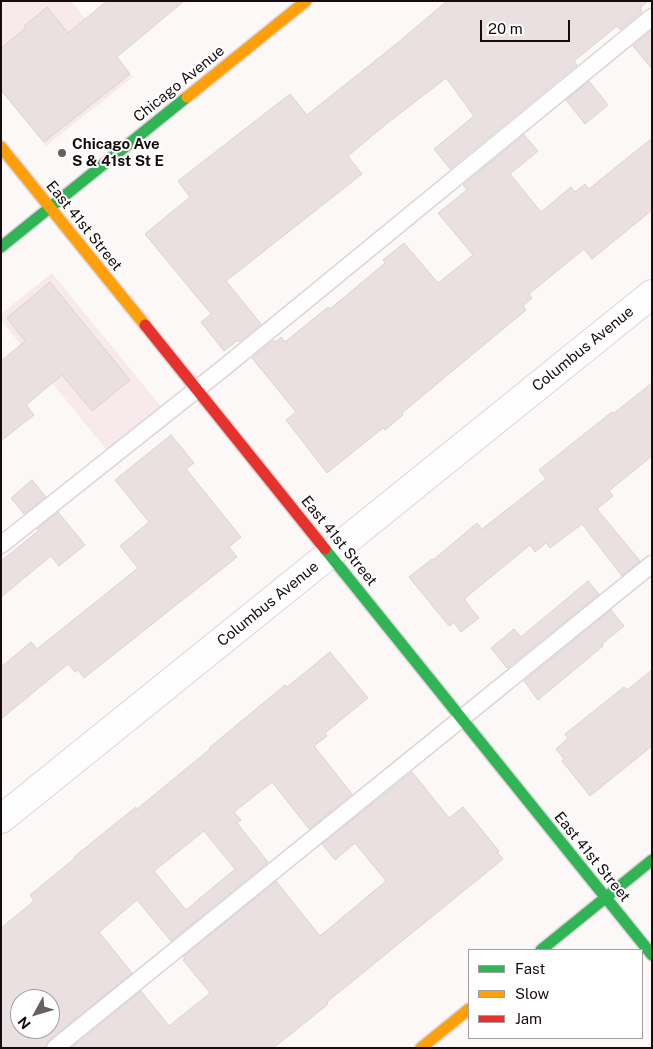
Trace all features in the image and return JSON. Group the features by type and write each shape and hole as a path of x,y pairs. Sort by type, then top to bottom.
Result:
{"street":[{"name":"Chicago Avenue","path":"1,247 306,1"},
{"name":"East 41st Street","path":"1,147 652,955"},
{"name":"Columbus Avenue","path":"1,819 652,294"},
{"path":"542,949 652,860"},
{"path":"421,1048 468,1009"}],"lane":[{"path":"1,544 197,390 652,18"},
{"path":"56,1048 652,564"}],"shaded area":[{"path":"1,1 71,1 133,77 46,146 1,91"},
{"path":"52,273 163,409 109,453 1,320 1,314"}],"building":[{"path":"107,1 184,1 117,57 130,74 44,142 1,90 1,48 26,28 24,26 47,7 68,33"},
{"path":"447,1 648,1 640,8 642,12 620,30 617,26 574,61 577,65 450,169 434,149 474,116 446,78 385,125 348,156 362,174 226,281 261,324 239,342 238,340 224,351 201,322 211,314 145,234 190,197 178,181 290,94 307,115"},
{"path":"652,30 652,69 633,46"},
{"path":"589,81 608,105 585,124 566,100"},
{"path":"524,135 538,151 510,174 541,212 571,187 575,192 585,184 589,189 652,138 652,210 592,259 584,249 529,294 532,298 523,306 526,310 402,413 403,415 385,430 383,428 327,473 286,420 296,412 252,358 274,340 275,342 281,337 285,342 328,307 330,309 385,263 383,260 404,243 438,283 473,255 438,213 467,190 463,185"},
{"path":"50,282 130,380 92,411 62,375 26,405 34,415 1,441 1,361 25,341 7,318"},
{"path":"652,383 652,456 609,491 613,496 597,509 640,561 622,576 582,524 550,548 546,543 535,552 530,545 464,599 479,618 461,632 454,623 449,626 409,577 433,560 477,523 482,529 546,479 539,470"},
{"path":"171,435 194,463 186,469 241,537 229,547 237,557 84,678 78,670 75,672 68,664 1,719 1,667 31,642 37,649 138,568 120,546 149,522 115,480"},
{"path":"32,480 46,497 24,514 11,498"},
{"path":"58,512 85,545 59,566 51,556 1,597 1,561"},
{"path":"588,581 599,594 507,668 491,648 514,629 521,637"},
{"path":"611,610 624,626 538,700 524,681"},
{"path":"330,652 368,698 325,733 327,736 314,746 352,794 309,829 272,782 234,812 241,820 237,823 268,862 171,941 137,900 99,932 132,973 60,1031 60,989 10,989 10,1039 50,1039 45,1048 1,1048 1,928 34,901 30,895 74,857 136,807 137,809 285,685 287,687","holes":["204,831 235,869 186,910 154,871"]},
{"path":"652,670 652,746 590,796 562,761 564,759 556,749 568,738 565,734 624,687 627,690"},
{"path":"412,772 449,818 463,807 499,851 497,852 503,859 327,1002 328,1004 291,1034 273,1048 71,1048 141,991 169,1026 210,993 183,960 185,959 183,957 276,881 320,936 386,881 355,843 335,860 322,844"}],"traffic: fast":[{"path":"1,247 187,97"},
{"path":"325,549 652,955"},
{"path":"542,949 652,860"}],"traffic: slow":[{"path":"187,97 306,1"},
{"path":"1,147 145,325"},
{"path":"421,1048 468,1010"}],"traffic: jam":[{"path":"145,325 325,549"}],"place":[{"name":"Chicago Ave S & 41st St E","path":"62,153"}]}
